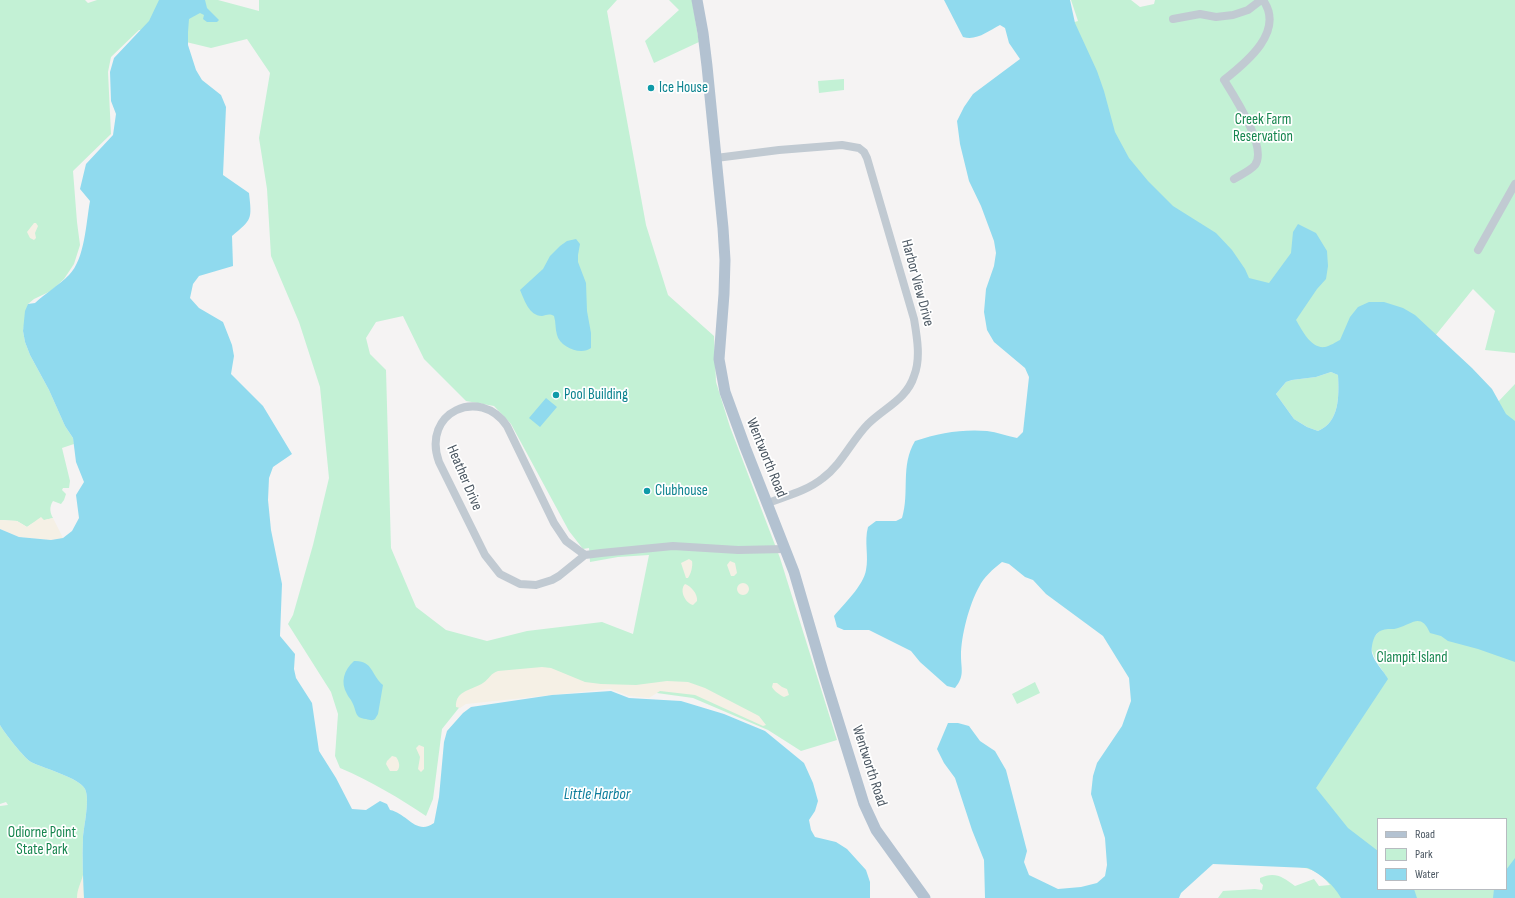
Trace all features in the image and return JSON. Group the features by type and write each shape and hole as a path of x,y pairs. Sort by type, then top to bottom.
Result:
{"main road":[{"name":"Wentworth Road","path":"697,0 707,66 723,228 725,260 724,294 719,359 722,376 730,407 794,572 864,804 876,830 883,841 925,898"}],"street":[{"path":"1173,19 1200,14 1216,17 1233,15 1248,10 1262,0 1270,17 1268,28 1263,40 1250,59 1224,80 1256,140 1258,152 1258,158 1254,166 1234,179"},
{"name":"Harbor View Drive","path":"716,158 842,145 859,148 864,152 914,318 917,343 916,368 915,376 907,391 868,424 824,478 799,492 768,503"},
{"path":"1478,250 1515,184"},
{"name":"Heather Drive","path":"479,407 495,412 502,418 557,528 566,541 585,555 559,576 536,585 520,584 505,577 497,571 485,555 465,518 436,454 434,446 438,429 446,417 458,409 479,407"},
{"path":"585,555 673,546 746,550 785,549"}],"green space":[{"path":"0,0 85,0 88,3 97,0 218,0 259,11 259,0 617,0 607,11 646,225 668,295 714,336 716,382 730,427 780,558 837,740 801,751 768,730 693,698 599,685 466,699 442,729 433,799 426,816 363,778 340,768 335,756 338,714 331,692 288,624 293,615 313,545 329,478 320,387 299,322 271,256 267,189 259,138 270,73 247,39 211,48 145,30 139,30 111,57 108,72 111,134 73,171 80,245 74,264 64,279 51,291 34,299 28,304 23,331 30,355 49,390 65,426 73,438 74,444 62,448 70,481 69,488 63,488 62,490 66,494 61,504 53,501 50,510 53,518 33,523 27,527 17,521 0,520","holes":["403,316 424,359 466,401 494,406 511,424 569,531 583,549 589,548 590,562 618,557 649,555 633,634 602,622 527,631 487,641 446,630 416,607 391,548 386,370 370,354 366,338 376,322"]},
{"path":"669,0 692,0 699,42 654,63 645,41 679,10"},
{"name":"Creek Farm Reservation","path":"1071,0 1131,0 1140,7 1154,4 1155,0 1515,0 1515,353 1485,350 1495,311 1473,289 1435,336 1329,361 1257,288 1130,172 1071,23 1078,21"},
{"path":"844,79 844,90 819,93 818,81"},
{"path":"1331,372 1338,375 1337,407 1331,421 1318,431 1307,427 1294,419 1276,394 1286,382 1316,377"},
{"path":"1515,384 1515,423 1503,414 1497,403"},
{"name":"Clampit Island","path":"1515,553 1515,898 1218,898 1223,891 1262,890 1263,885 1260,882 1260,878 1270,875 1279,876 1295,886 1314,879 1319,886 1330,885 1315,871 1283,866 1270,833 1386,676 1373,653 1372,641 1381,630"},
{"path":"1035,682 1040,693 1017,704 1012,694"},
{"name":"Odiorne Point State Park","path":"0,725 28,760 69,777 82,785 85,789 87,799 83,837 84,898 0,898 0,806 8,805 6,802 0,804"}],"sand":[{"path":"34,223 38,226 35,233 36,238 34,240 30,238 27,232"},
{"path":"41,517 44,520 53,518 63,538 51,540 19,537 0,529 0,520 17,521 27,527"},
{"path":"689,559 692,561 692,568 688,578 686,578 681,563"},
{"path":"730,561 735,563 737,573 734,576 731,576 727,565"},
{"path":"741,583 745,583 749,589 745,595 741,595 737,591 737,587"},
{"path":"685,584 692,588 697,598 697,601 693,605 685,599 683,587"},
{"path":"542,667 551,668 585,682 601,684 636,685 667,681 688,682 705,688 759,716 766,725 763,726 695,695 660,691 649,698 629,696 610,689 466,704 460,708 456,707 456,701 461,694 483,683 498,671"},
{"path":"773,683 777,683 787,689 789,695 784,697 777,693 772,687"},
{"path":"419,745 424,747 424,769 421,772 418,769 420,757 416,748"},
{"path":"392,756 396,757 399,762 399,768 397,771 390,771 386,764"},
{"path":"83,875 84,898 77,898 78,889"}],"water":[{"name":"Little Harbor","path":"159,0 205,0 207,8 219,20 217,22 207,22 203,19 204,15 200,13 189,19 188,45 196,70 202,80 221,95 226,107 223,175 249,193 250,214 244,226 232,236 233,266 199,276 193,284 190,298 199,308 223,322 232,345 234,356 231,374 263,406 292,454 273,467 269,478 268,500 271,530 282,584 280,636 295,654 294,669 296,678 312,703 319,751 336,778 352,809 366,810 380,801 387,804 390,810 402,815 417,825 422,827 434,823 439,797 444,742 447,731 463,713 471,707 552,695 611,691 629,698 681,701 724,714 765,731 804,763 813,783 818,801 815,811 809,820 811,830 815,837 836,842 847,849 866,870 870,882 870,898 84,898 83,837 87,799 85,789 82,785 69,777 28,760 0,725 0,529 19,537 51,540 63,538 72,531 79,518 76,495 84,482 76,462 73,438 65,426 25,342 23,331 25,311 28,304 35,303 69,275 78,260 82,250 90,201 80,189 86,164 113,135 116,114 111,101 110,72 114,58 149,21"},
{"path":"944,0 1070,0 1075,23 1097,71 1104,91 1115,132 1129,158 1148,181 1173,206 1216,233 1232,250 1245,269 1249,278 1269,283 1291,253 1293,232 1298,224 1316,233 1327,251 1328,266 1326,279 1317,289 1296,320 1311,342 1320,347 1325,347 1340,340 1350,317 1358,307 1369,302 1384,302 1403,308 1415,315 1472,368 1492,389 1506,414 1515,421 1515,662 1478,649 1448,641 1441,636 1430,633 1427,627 1420,621 1412,622 1396,629 1386,629 1380,631 1375,636 1372,646 1372,653 1388,679 1316,788 1348,828 1377,850 1377,890 1414,890 1417,898 1341,898 1327,880 1308,868 1213,864 1181,893 1179,898 985,898 984,860 972,830 955,778 944,763 937,749 948,723 958,723 969,726 980,741 995,751 1006,770 1027,851 1024,862 1029,875 1058,889 1081,887 1097,883 1105,876 1107,865 1105,838 1091,794 1093,776 1097,763 1122,726 1131,701 1129,678 1103,636 1046,594 1033,580 1025,577 1009,564 1002,562 983,580 975,594 962,639 961,676 955,688 947,686 920,662 911,651 869,630 844,630 837,627 834,616 848,601 861,582 866,570 866,538 868,527 876,521 896,521 902,518 905,499 906,469 910,450 915,441 960,431 987,431 1017,438 1023,432 1029,377 1025,368 994,342 987,330 984,312 986,289 994,266 996,253 994,241 981,206 969,181 960,144 957,121 973,94 1020,59 1009,43 1005,28 1000,25 978,37 963,37","holes":["1331,372 1338,375 1337,407 1334,415 1331,421 1318,431 1307,427 1294,419 1276,394 1286,382 1316,377"]},
{"path":"576,239 580,244 578,262 586,283 587,311 591,333 591,348 582,351 571,349 562,343 557,335 554,316 549,314 542,316 537,315 530,310 520,290 543,269 550,256 560,246 567,241"},
{"path":"546,398 557,407 540,427 529,418"},
{"path":"354,661 365,663 383,685 378,714 373,720 359,717 356,714 354,705 345,690 344,676"},
{"path":"1515,858 1515,898 1493,898 1494,890 1507,890 1507,869"}],"place":[{"name":"Ice House","path":"651,88"},
{"name":"Pool Building","path":"556,395"},
{"name":"Clubhouse","path":"647,491"}]}
